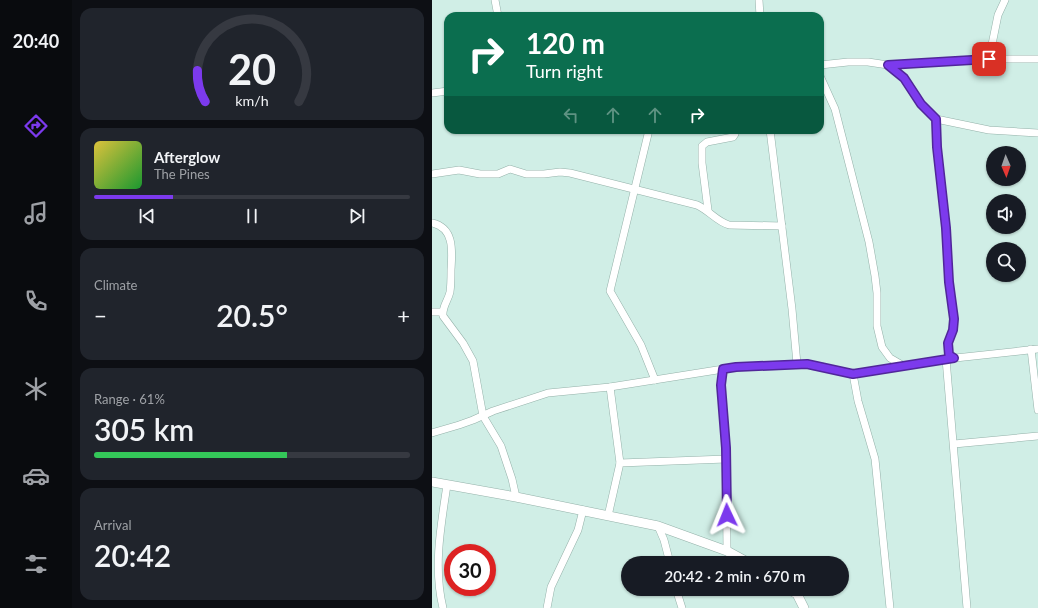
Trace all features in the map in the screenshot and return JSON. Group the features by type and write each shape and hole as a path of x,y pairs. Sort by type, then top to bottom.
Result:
{"street":[{"path":"495,0 497,12"},
{"path":"759,0 760,12"},
{"path":"989,59 998,15 1005,0"},
{"path":"824,65 861,62 888,65 989,59 1038,59"},
{"path":"888,65 904,78 921,104 936,119 989,130 1038,133"},
{"path":"824,85 835,109 869,242 877,293 877,326 882,347 890,358 902,366"},
{"path":"432,93 444,92"},
{"path":"936,119 937,147 946,228 949,282 954,319 953,330 948,343 949,355 954,358"},
{"path":"648,134 610,290 641,345 655,380"},
{"path":"708,210 702,163 702,146 707,142 733,137 735,134"},
{"path":"770,134 792,302 797,364"},
{"path":"432,174 458,170 480,174 498,174 510,169 526,174 560,172 570,173 697,205 708,210 722,223 729,225 782,226"},
{"path":"432,222 447,232 451,241 452,254 450,293 442,312 443,316 463,343 473,361 483,416 501,446 512,479 516,497"},
{"path":"432,312 442,312"},
{"path":"432,433 459,425 493,411 548,393 610,387 736,367 797,364 818,365 853,374 946,359 1034,349 1038,410"},
{"path":"946,359 967,608"},
{"path":"723,369 721,385 726,448 727,551"},
{"path":"853,374 858,401 875,460 890,608"},
{"path":"608,516 620,463 610,387"},
{"path":"954,444 1038,436"},
{"path":"620,463 726,459"},
{"path":"432,482 583,510 658,526 727,551 736,556"},
{"path":"443,608 439,591 439,543 447,484"},
{"path":"547,608 551,586 578,530 583,510"},
{"path":"658,526 668,556"},
{"path":"678,596 682,608"},
{"path":"798,596 804,608"}],"route":[{"path":"727,515 726,448 721,385 723,369 736,367 807,364 818,365 853,374 954,358 949,355 948,343 953,330 954,319 949,282 947,240 937,147 936,119 921,104 904,78 888,65 989,59"}]}
